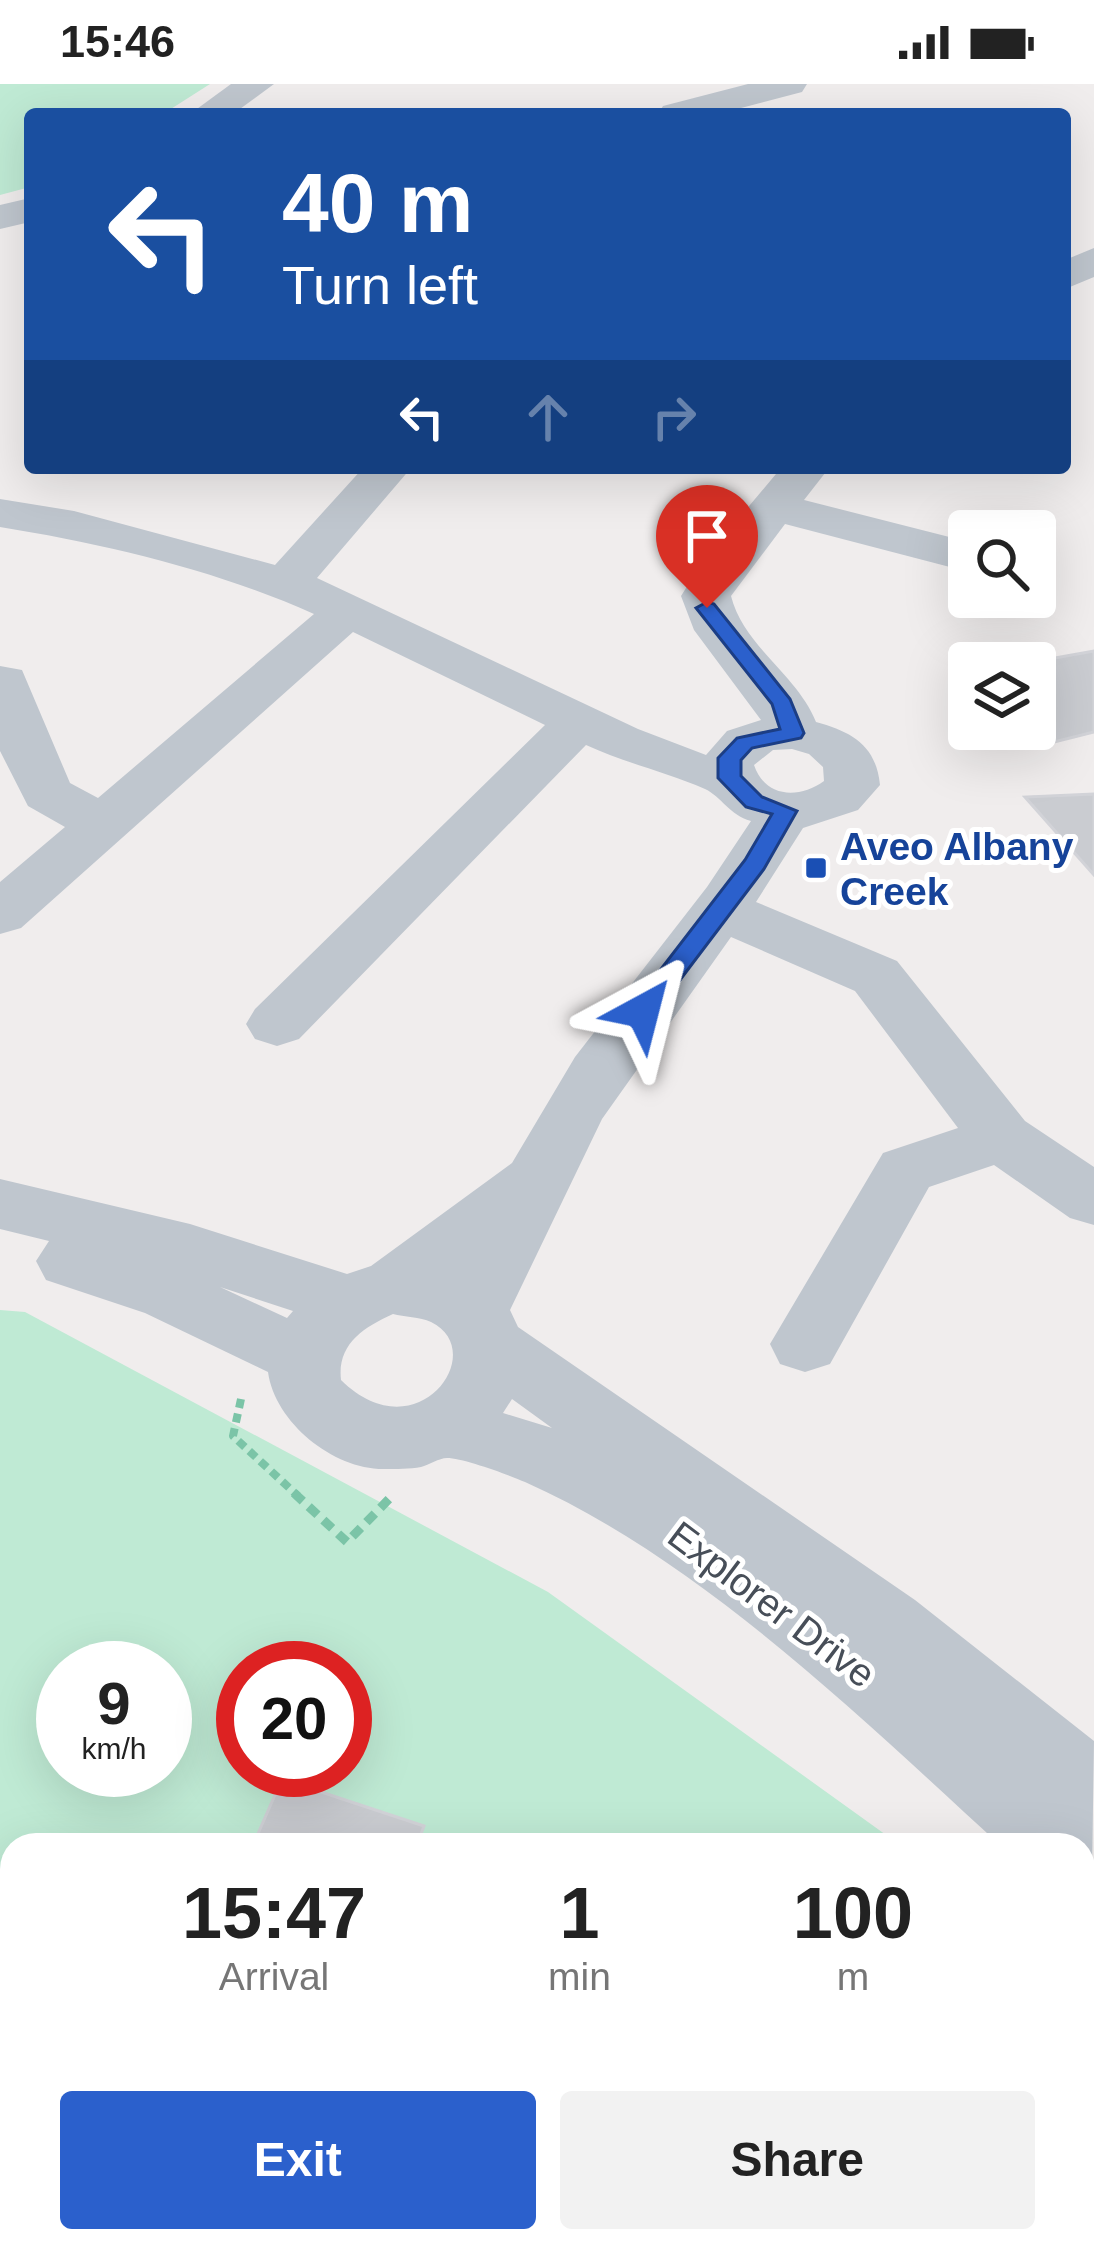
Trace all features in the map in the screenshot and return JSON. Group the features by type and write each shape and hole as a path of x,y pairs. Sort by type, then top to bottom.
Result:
{"street":[{"path":"699,108 789,84"},
{"path":"286,583 383,474"},
{"path":"793,733 782,703 707,608 706,596 720,571 800,474"},
{"path":"771,506 948,552"},
{"path":"2,517 74,525 286,583 580,721 688,767 729,778 754,802 785,811 814,809 838,800 852,785 854,774 836,746 793,733 745,742 730,758 729,778"},
{"path":"0,914 348,610"},
{"path":"4,681 22,740 48,794 103,824"},
{"path":"277,1024 580,721"},
{"path":"532,1179 348,1315 311,1394 334,1420 361,1433 416,1436 444,1427 484,1391 491,1369 482,1330 532,1179 617,1044 755,864 785,811"},
{"path":"721,910 876,976 1002,1138 1094,1200"},
{"path":"805,1344 906,1170 1002,1138"},
{"path":"0,1204 190,1250 348,1315"},
{"path":"0,1244 57,1257 170,1294 348,1315 424,1288 451,1299 482,1330"},
{"name":"Explorer Drive","path":"482,1330 887,1625 1094,1792"},
{"name":"Explorer Drive","path":"444,1427 542,1455 614,1491 707,1552 854,1661 1048,1833"}],"path":[{"path":"241,1394 242,1413 233,1436 347,1542 394,1493"}],"green space":[{"path":"0,84 210,84 172,108 24,108 24,189 0,195"},
{"path":"0,1310 25,1312 548,1592 883,1833 0,1833"}],"building":[{"path":"1094,651 1094,732 1056,742 1056,658"},
{"path":"1094,794 1094,875 1025,797"},
{"path":"274,1797 336,1797 424,1826 421,1833 258,1833"}],"place":[{"name":"Aveo Albany Creek","path":"816,868"}],"route":[{"path":"643,1011 755,864 785,811 754,802 729,778 730,758 745,742 793,733 782,703 707,608"}]}
